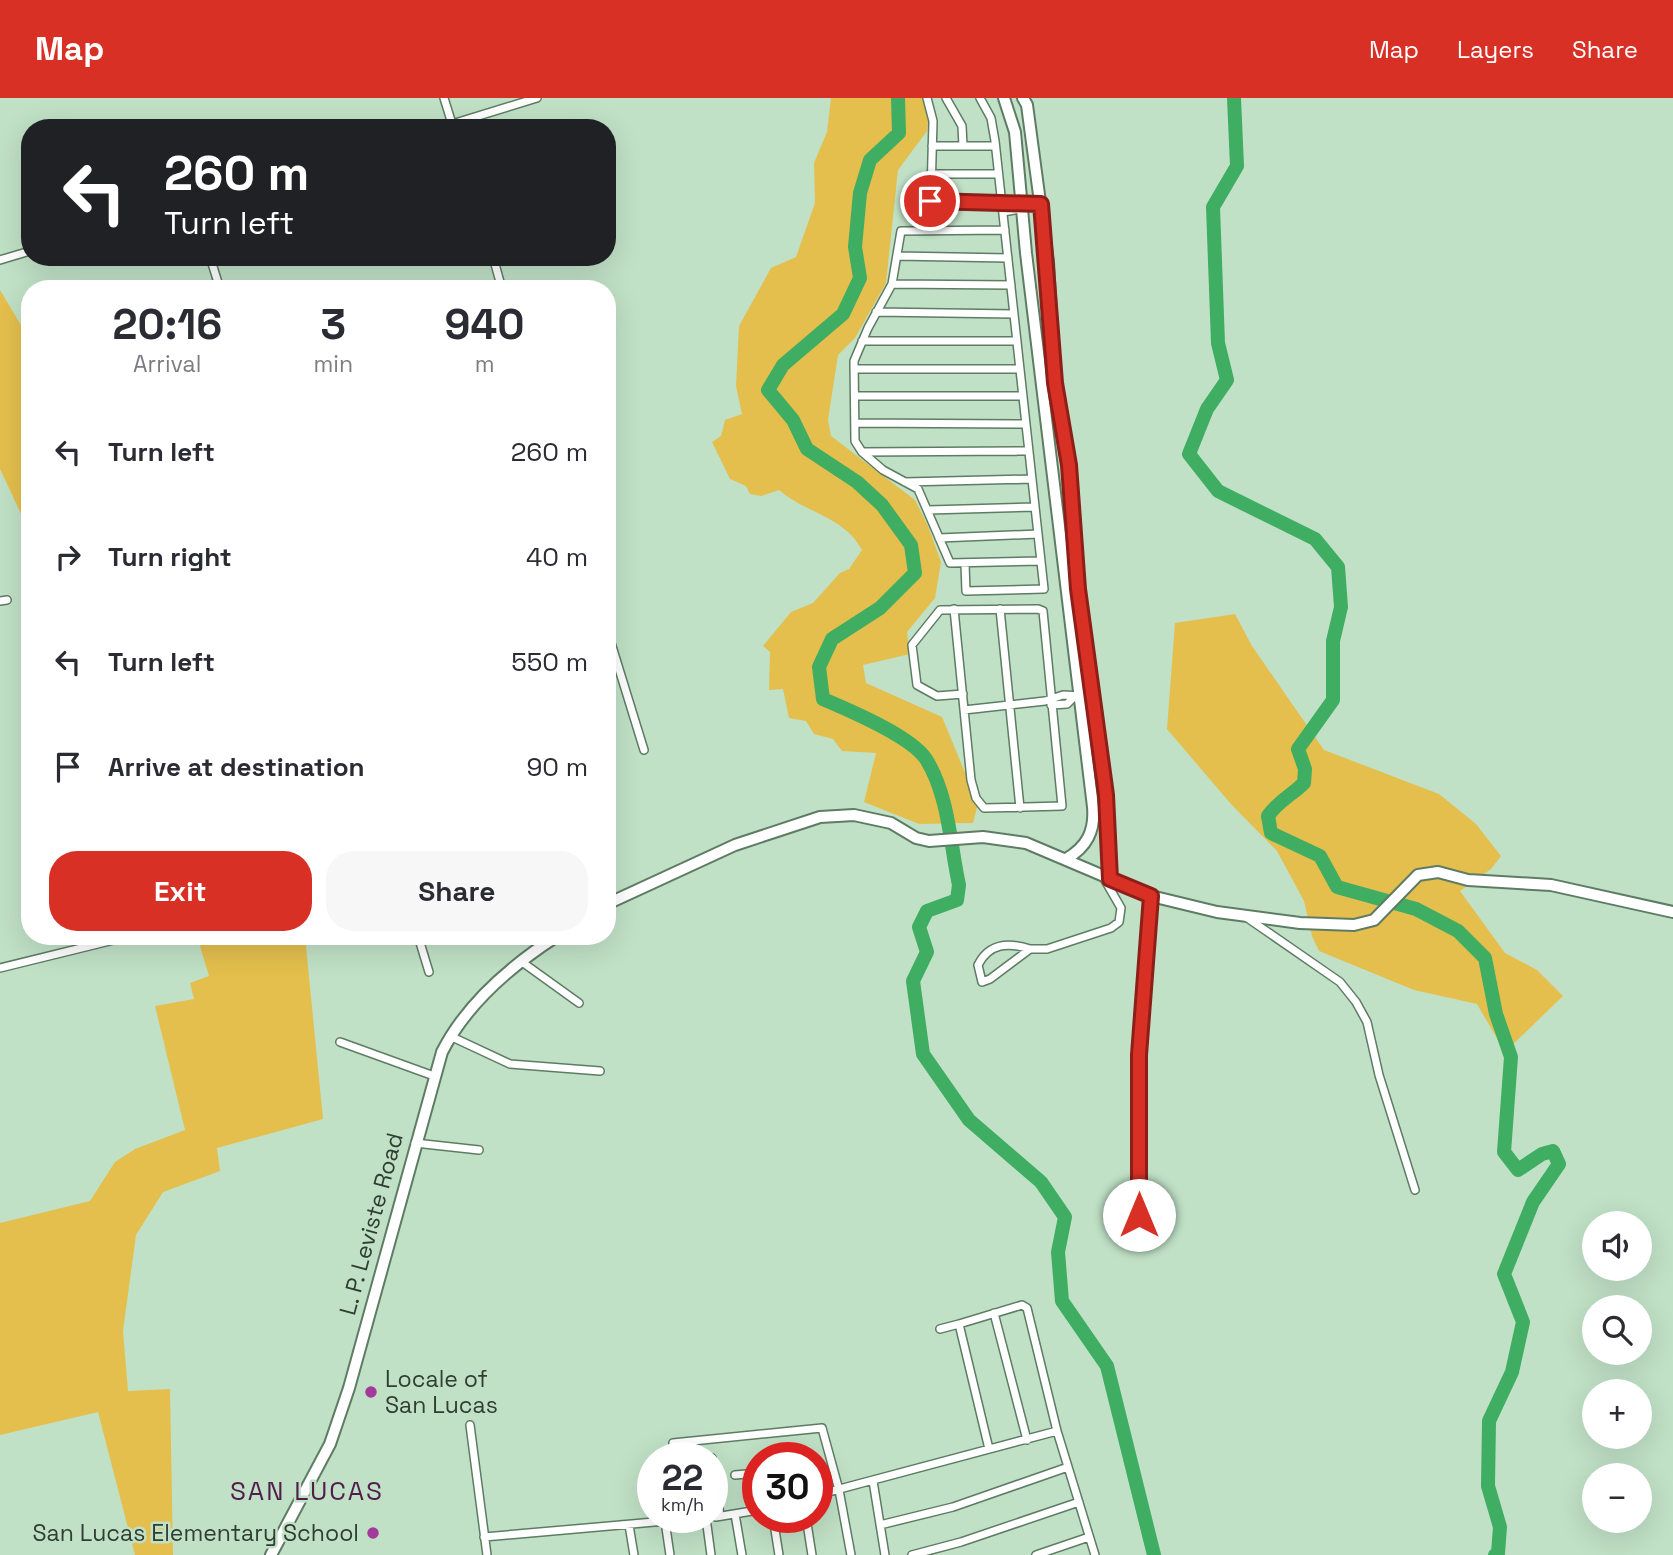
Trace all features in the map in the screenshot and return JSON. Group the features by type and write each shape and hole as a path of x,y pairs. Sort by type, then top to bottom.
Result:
{"main road":[{"path":"1003,98 1015,132 1075,697 1094,827 1087,841 1066,859"},
{"path":"1023,98 1041,204 1055,383 1069,465 1078,589 1108,827 1106,877"},
{"path":"616,900 735,845 820,817 834,815 891,823 916,838 929,841 963,836 1002,838 1026,843 1151,896 1246,916 1343,925 1380,917 1418,875 1438,872 1468,880 1495,880 1587,891 1673,912"},
{"path":"1094,827 1108,827"},
{"name":"L. P. Leviste Road","path":"271,1555 330,1444 345,1399 434,1076 450,1036 494,985 545,945"}],"street":[{"path":"444,98 450,119"},
{"path":"473,119 537,98"},
{"path":"927,98 933,121 930,229"},
{"path":"930,107 946,98 962,126 963,146"},
{"path":"965,564 966,591 1040,592 1044,588 995,146 991,118 980,98"},
{"path":"932,146 995,146"},
{"path":"930,174 998,173"},
{"path":"930,201 1002,206 1041,204"},
{"path":"1004,230 901,231 892,285 862,341 855,369 855,441 862,452 883,470 918,489 948,562 965,564 1041,561"},
{"path":"0,260 21,254"},
{"path":"897,256 1008,258"},
{"path":"892,285 1011,285"},
{"path":"876,312 1014,314"},
{"path":"862,341 1017,341"},
{"path":"855,369 1020,369"},
{"path":"855,396 1023,396"},
{"path":"855,423 1026,424"},
{"path":"862,452 1029,451"},
{"path":"904,482 1032,479"},
{"path":"928,510 1035,507"},
{"path":"939,538 1038,534"},
{"path":"954,610 971,780 976,798 984,808 1059,807 1063,804 1053,706 1048,699 1043,611 1000,609 940,610 912,645 917,685 937,696 962,694"},
{"path":"1000,609 1020,808"},
{"path":"616,659 644,750"},
{"path":"964,710 1063,695 1092,695"},
{"path":"1053,706 1067,704 1075,697"},
{"path":"1030,949 990,979 982,982 979,979 978,965 991,949 1009,945 1030,949 1053,948 1111,928 1119,922 1121,908 1106,877"},
{"path":"1139,1215 1139,1055 1151,896"},
{"path":"1246,916 1340,982 1356,1002 1367,1022 1383,1088 1415,1190"},
{"path":"0,968 93,945"},
{"path":"421,945 429,972"},
{"path":"522,962 579,1003"},
{"path":"450,1036 519,1066 600,1071"},
{"path":"340,1042 434,1076"},
{"path":"415,1143 479,1150"},
{"path":"940,1329 1022,1305 1027,1308 1058,1432 1095,1555"},
{"path":"994,1313 1027,1440"},
{"path":"959,1324 989,1450"},
{"path":"470,1425 487,1555"},
{"path":"686,1442 822,1428 839,1490 850,1555"},
{"path":"833,1491 1058,1432"},
{"path":"880,1525 953,1507 1068,1467"},
{"path":"735,1475 742,1475"},
{"path":"873,1480 885,1555"},
{"path":"912,1555 961,1542 1079,1502"},
{"path":"728,1515 742,1513"},
{"path":"735,1514 742,1555"},
{"path":"484,1537 637,1524"},
{"path":"629,1525 634,1555"},
{"path":"667,1533 670,1555"},
{"path":"711,1555 712,1533"},
{"path":"776,1533 779,1555"},
{"path":"809,1533 812,1555"},
{"path":"1036,1555 1089,1536"}],"shaded area":[{"path":"831,98 923,98 928,121 927,131 898,170 886,283 855,338 838,355 828,420 831,436 915,500 941,562 935,598 907,632 910,654 863,665 866,683 942,717 978,804 973,823 919,824 864,802 876,753 842,751 833,739 814,734 806,721 789,718 783,689 769,690 770,652 763,646 791,612 813,603 840,573 849,569 862,550 835,522 779,490 761,496 750,494 746,486 730,479 712,442 721,436 725,420 742,414 736,386 739,326 771,268 796,257 815,203 814,163 827,132"},
{"path":"0,290 21,325 21,514 0,469"},
{"path":"1235,614 1252,646 1324,750 1439,794 1476,824 1501,856 1491,869 1460,891 1505,953 1537,970 1563,996 1505,1052 1477,1004 1414,990 1319,951 1312,936 1304,901 1277,851 1230,803 1167,729 1175,623"},
{"path":"200,945 306,945 323,1119 217,1148 220,1171 163,1192 136,1235 123,1331 128,1391 170,1389 173,1555 135,1555 98,1412 0,1435 0,1223 90,1201 115,1162 135,1149 185,1130 155,1006 194,999 190,983 209,976"}],"waterway":[{"path":"898,98 899,133 870,160 860,193 855,247 860,278 843,314 783,365 768,390 793,420 807,449 857,482 882,505 911,545 915,573 880,608 832,639 819,667 823,699 879,724 907,741 926,759 934,773 948,820 959,885 957,900 927,911 919,927 927,952 913,981 923,1054 969,1120 1041,1182 1065,1217 1058,1252 1062,1301 1107,1366 1154,1555"},
{"path":"1234,98 1237,166 1213,207 1218,343 1227,380 1207,409 1189,454 1218,491 1315,539 1338,567 1341,607 1333,641 1333,700 1298,749 1305,769 1304,783 1268,816 1271,833 1320,856 1337,887 1416,909 1458,931 1485,958 1496,1014 1511,1057 1504,1152 1518,1170 1542,1154 1553,1151 1559,1164 1533,1202 1504,1274 1523,1322 1512,1372 1489,1421 1488,1486 1500,1527 1498,1553 1495,1555"}],"place":[{"name":"Locale of San Lucas","path":"371,1392"},
{"name":"San Lucas Elementary School","path":"373,1533"}],"district":[{"name":"SAN LUCAS","path":"307,1491"}],"route":[{"path":"930,201 1041,204 1048,262 1055,383 1069,465 1078,589 1106,795 1110,879 1151,896 1139,1055 1139,1215"}]}
